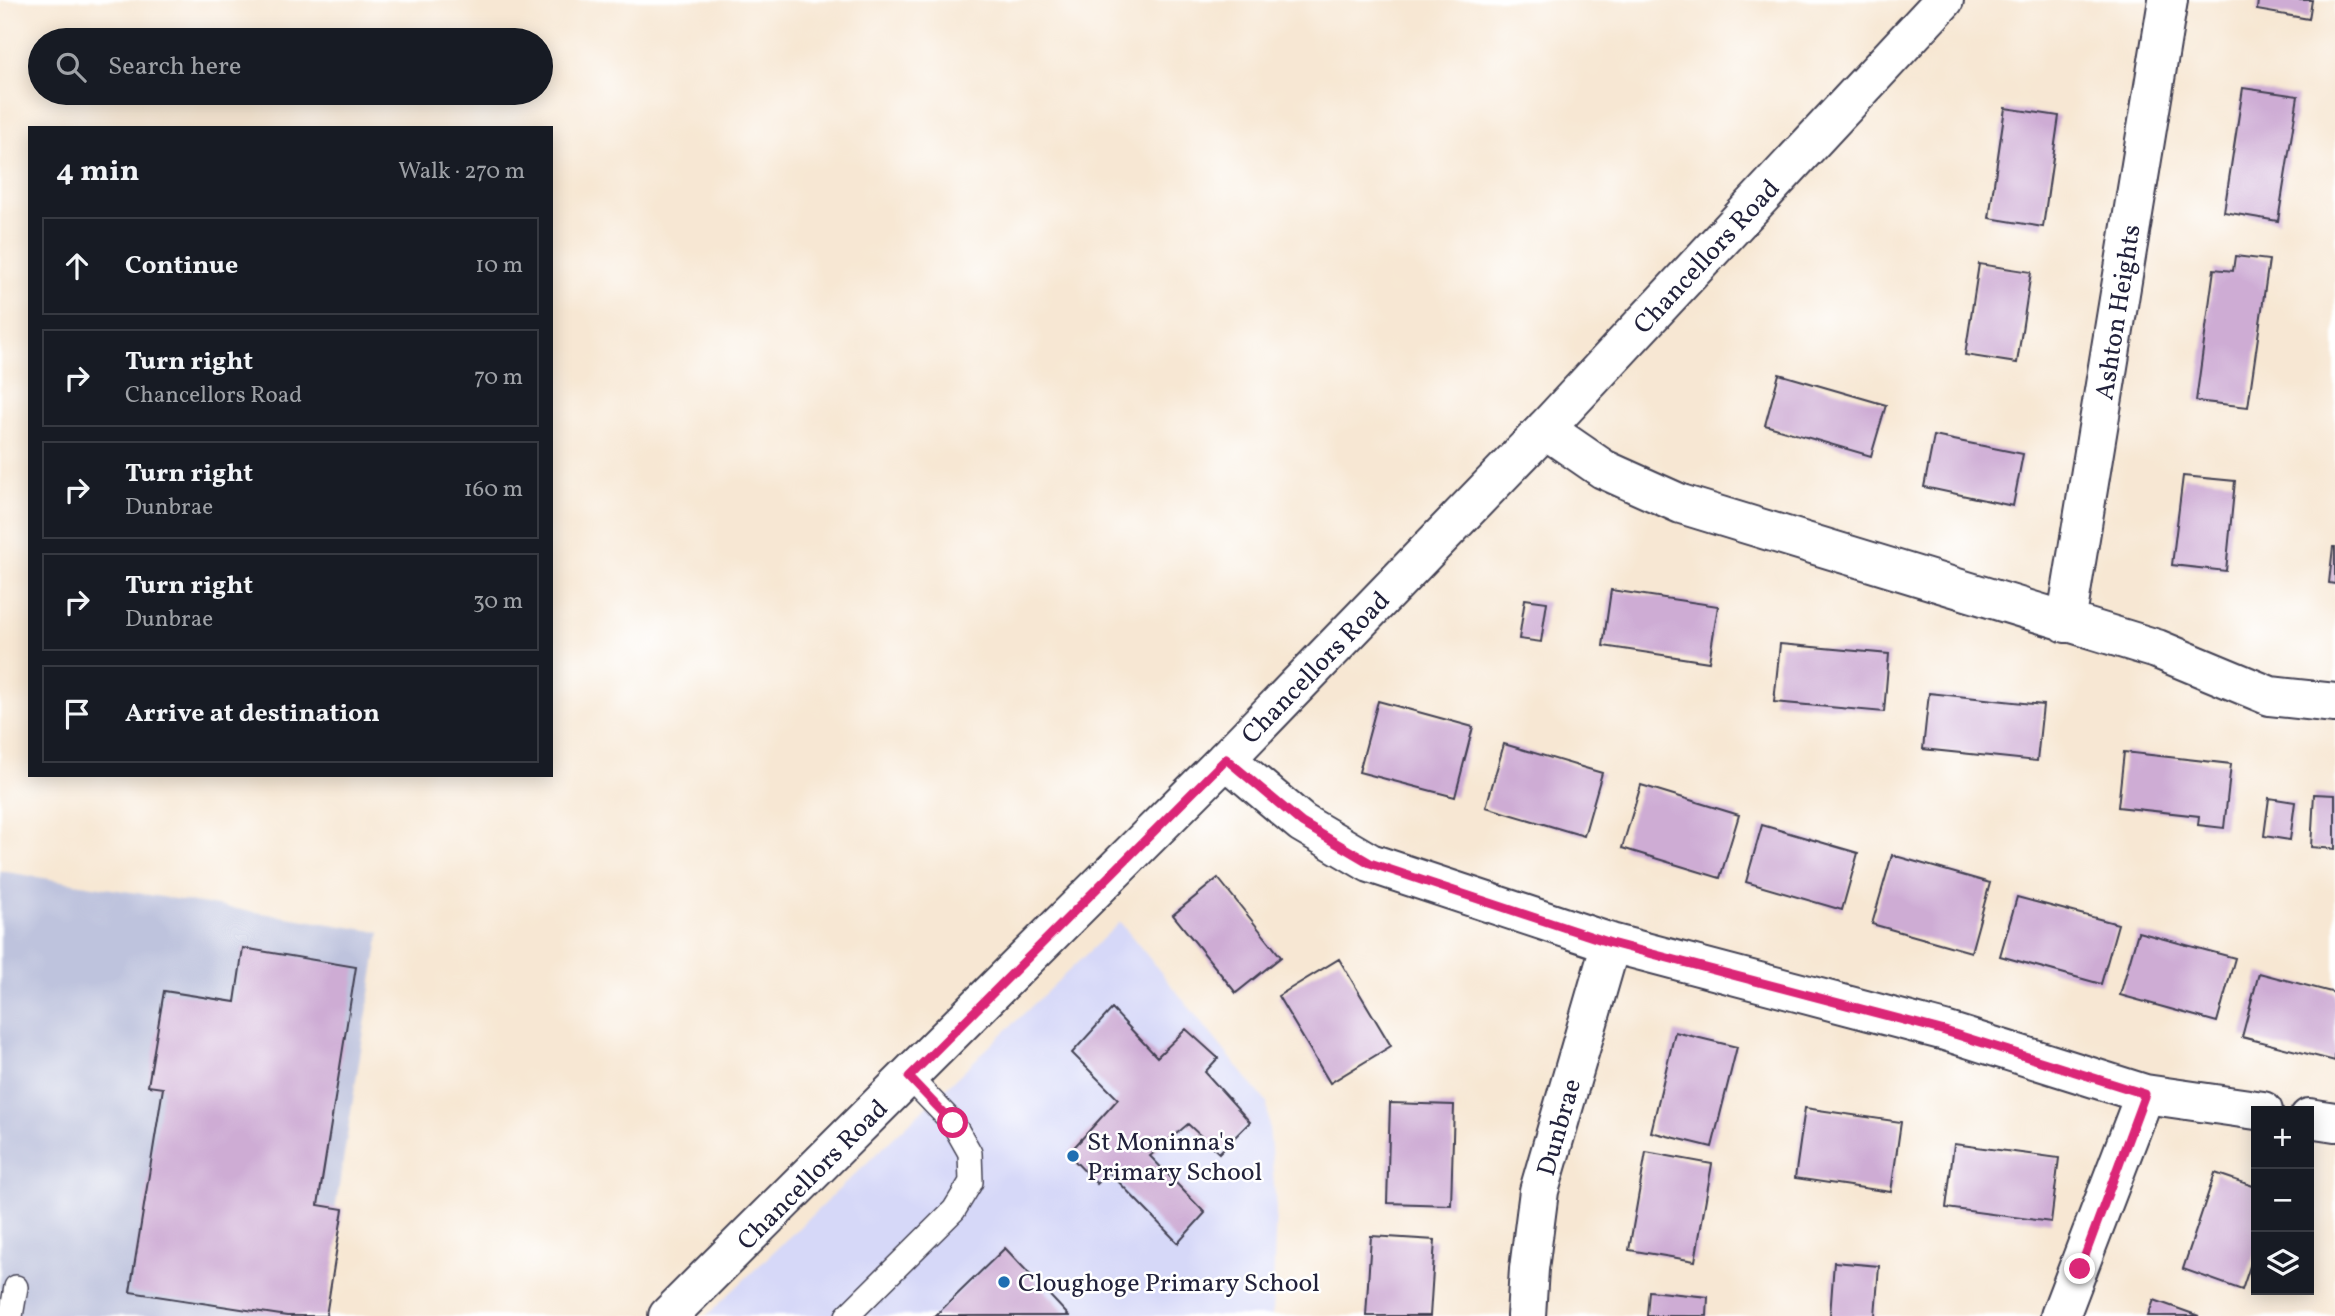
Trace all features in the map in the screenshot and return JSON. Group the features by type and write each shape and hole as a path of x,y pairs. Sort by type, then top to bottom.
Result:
{"street":[{"name":"Chancellors Road","path":"684,1311 909,1077 1226,759 1545,429 1944,0"},
{"name":"Ashton Heights","path":"2066,623 2168,0"},
{"path":"1545,429 1603,469 1681,504 2157,649 2270,696 2335,703"},
{"path":"1226,759 1302,823 1370,863 1611,943 1945,1031 2145,1094 2251,1109"},
{"name":"Dunbrae","path":"1526,1316 1539,1192 1611,943"},
{"path":"2060,1316 2145,1094"},
{"path":"2314,1119 2335,1122"}],"lane":[{"path":"847,1316 954,1210 971,1182 970,1153 953,1123 909,1077"},
{"path":"11,1316 16,1287"}],"shaded area":[{"path":"0,871 380,932 318,1316 0,1316"},
{"name":"St Moninna's Primary School","path":"1120,922 1267,1103 1276,1209 1272,1316 706,1316"}],"building":[{"path":"2258,0 2312,0 2309,19 2257,10"},
{"path":"2243,88 2298,96 2278,221 2224,212"},
{"path":"2005,108 2059,116 2043,227 1989,218"},
{"path":"2235,256 2269,260 2248,407 2196,401 2214,269 2233,271"},
{"path":"1979,264 2031,272 2017,363 1965,355"},
{"path":"1779,374 1886,405 1871,456 1765,425"},
{"path":"1934,436 2023,454 2013,506 1924,487"},
{"path":"2183,476 2235,481 2226,571 2172,565"},
{"path":"2335,547 2335,584 2329,583"},
{"path":"1611,590 1718,606 1709,662 1603,646"},
{"path":"1525,599 1547,602 1541,642 1519,639"},
{"path":"1780,644 1889,654 1884,712 1774,702"},
{"path":"1929,693 2043,705 2037,761 1923,749"},
{"path":"1378,701 1473,727 1455,797 1359,772"},
{"path":"1504,744 1602,773 1584,836 1486,807"},
{"path":"2124,752 2231,764 2224,828 2198,825 2199,816 2118,807"},
{"path":"1641,785 1739,815 1720,878 1622,848"},
{"path":"2314,794 2335,795 2335,849 2311,847"},
{"path":"2269,798 2295,802 2290,840 2264,836"},
{"path":"1762,825 1858,853 1842,910 1746,882"},
{"path":"1892,855 1990,883 1971,952 1872,924"},
{"path":"1218,878 1281,957 1236,993 1173,915"},
{"path":"2017,897 2118,924 2101,984 2000,956"},
{"path":"2138,932 2235,958 2217,1022 2120,995"},
{"path":"243,948 356,967 318,1205 343,1209 326,1316 287,1316 130,1292 163,1088 148,1086 164,991 235,1002"},
{"path":"1339,959 1391,1046 1330,1083 1278,996"},
{"path":"2259,973 2335,993 2335,1061 2242,1037"},
{"path":"1112,1009 1157,1057 1186,1029 1218,1058 1205,1072 1250,1122 1219,1153 1188,1124 1150,1156 1205,1213 1178,1243 1109,1172 1097,1184 1068,1154 1118,1099 1072,1053"},
{"path":"1675,1032 1737,1047 1712,1147 1651,1132"},
{"path":"1390,1103 1454,1105 1451,1205 1387,1203"},
{"path":"1805,1108 1901,1122 1891,1192 1795,1178"},
{"path":"1954,1144 2059,1158 2051,1222 1946,1208"},
{"path":"1646,1152 1712,1164 1695,1261 1629,1250"},
{"path":"2215,1173 2251,1185 2251,1263 2242,1290 2183,1269"},
{"path":"1371,1236 1435,1240 1430,1316 1366,1316"},
{"name":"Cloughoge Primary School","path":"1005,1248 1069,1316 935,1316"},
{"path":"1834,1262 1879,1266 1875,1316 1830,1316"},
{"path":"1649,1291 1708,1297 1707,1316 1647,1316"},
{"path":"2154,1300 2199,1316 2148,1316"}],"place":[{"name":"St Moninna's Primary School","path":"1073,1156"},
{"name":"Cloughoge Primary School","path":"1004,1282"}],"route":[{"path":"953,1123 909,1077 1226,759 1302,823 1370,863 1611,943 1945,1031 2145,1094 2080,1269"}]}
